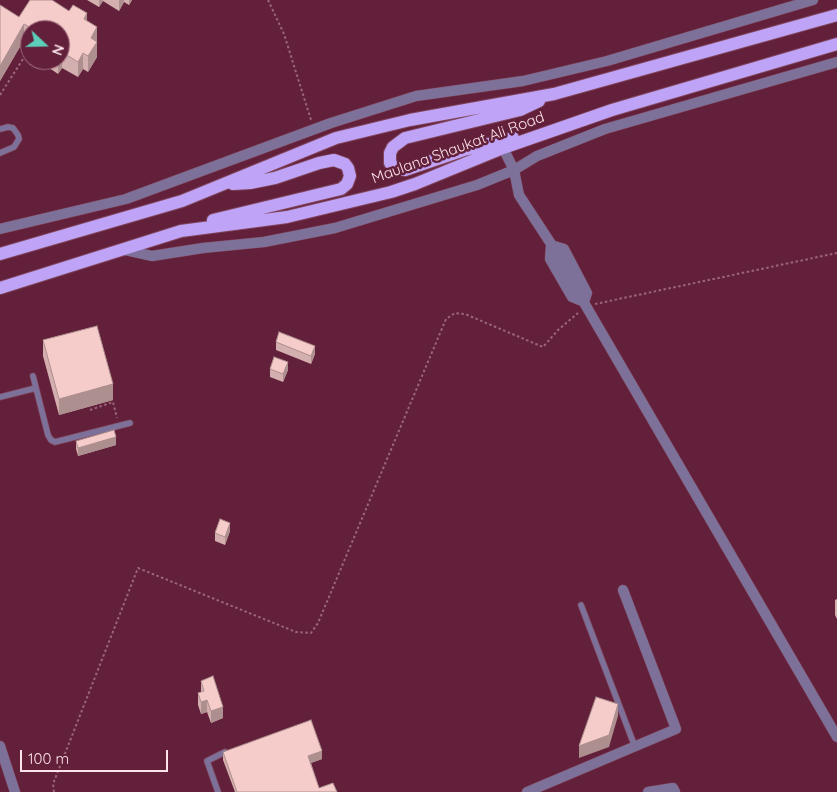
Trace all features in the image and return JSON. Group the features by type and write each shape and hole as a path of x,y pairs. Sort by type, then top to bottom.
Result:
{"main road":[{"name":"Maulana Shaukat Ali Road","path":"0,254 182,201 278,160 336,138 410,120 554,94 837,15"},
{"name":"Maulana Shaukat Ali Road","path":"0,288 190,229 287,217 376,196 415,184 503,148 620,107 837,44"},
{"path":"552,130 496,141 406,170 395,168 390,163 390,153 393,147 405,138 520,110 554,94"},
{"path":"190,229 210,220 341,189 347,184 350,176 345,164 334,160 319,163 275,178 250,183 225,184"}],"street":[{"path":"0,229 126,200 314,129 416,96 523,81 607,60 813,0"},
{"path":"125,250 152,256 203,248 264,242 335,228 476,185 514,170 538,156 605,129 837,62"},
{"path":"503,148 514,170 519,195 551,245 550,259 572,297 585,304 837,737"},
{"path":"551,245 564,249 587,293 585,304"},
{"path":"527,792 676,729 623,590"},
{"path":"0,746 16,792"},
{"path":"648,792 673,788 675,792"}],"lane":[{"path":"0,129 13,128 19,139 14,148 0,153"},
{"path":"32,376 50,440 60,442 130,423"},
{"path":"0,397 36,388"},
{"path":"581,605 635,747"},
{"path":"218,792 207,761 224,752"}],"path":[{"path":"268,0 286,42 314,129"},
{"path":"0,95 20,64"},
{"path":"54,792 53,784 138,568 296,632 311,633 318,623 446,319 456,313 465,314 543,347 585,304 837,253"},
{"path":"90,410 113,402 119,426"}],"building":[{"path":"30,0 52,0 69,11 73,5 87,13 84,19 97,27 91,38 97,42 88,56 83,53 78,62 70,57 70,20 20,20 20,31 0,66 0,5 19,17"},
{"path":"97,326 113,384 59,399 43,340"},
{"path":"279,332 315,346 311,356 276,342"},
{"path":"274,357 288,362 283,374 270,369"},
{"path":"114,430 116,437 78,448 76,441"},
{"path":"220,519 230,523 225,537 215,533"},
{"path":"213,676 223,707 211,711 207,700 201,702 198,693 204,691 201,681"},
{"path":"596,697 618,704 609,735 579,746"},
{"path":"311,720 322,751 308,756 319,788 333,783 337,792 237,792 223,752"}]}
